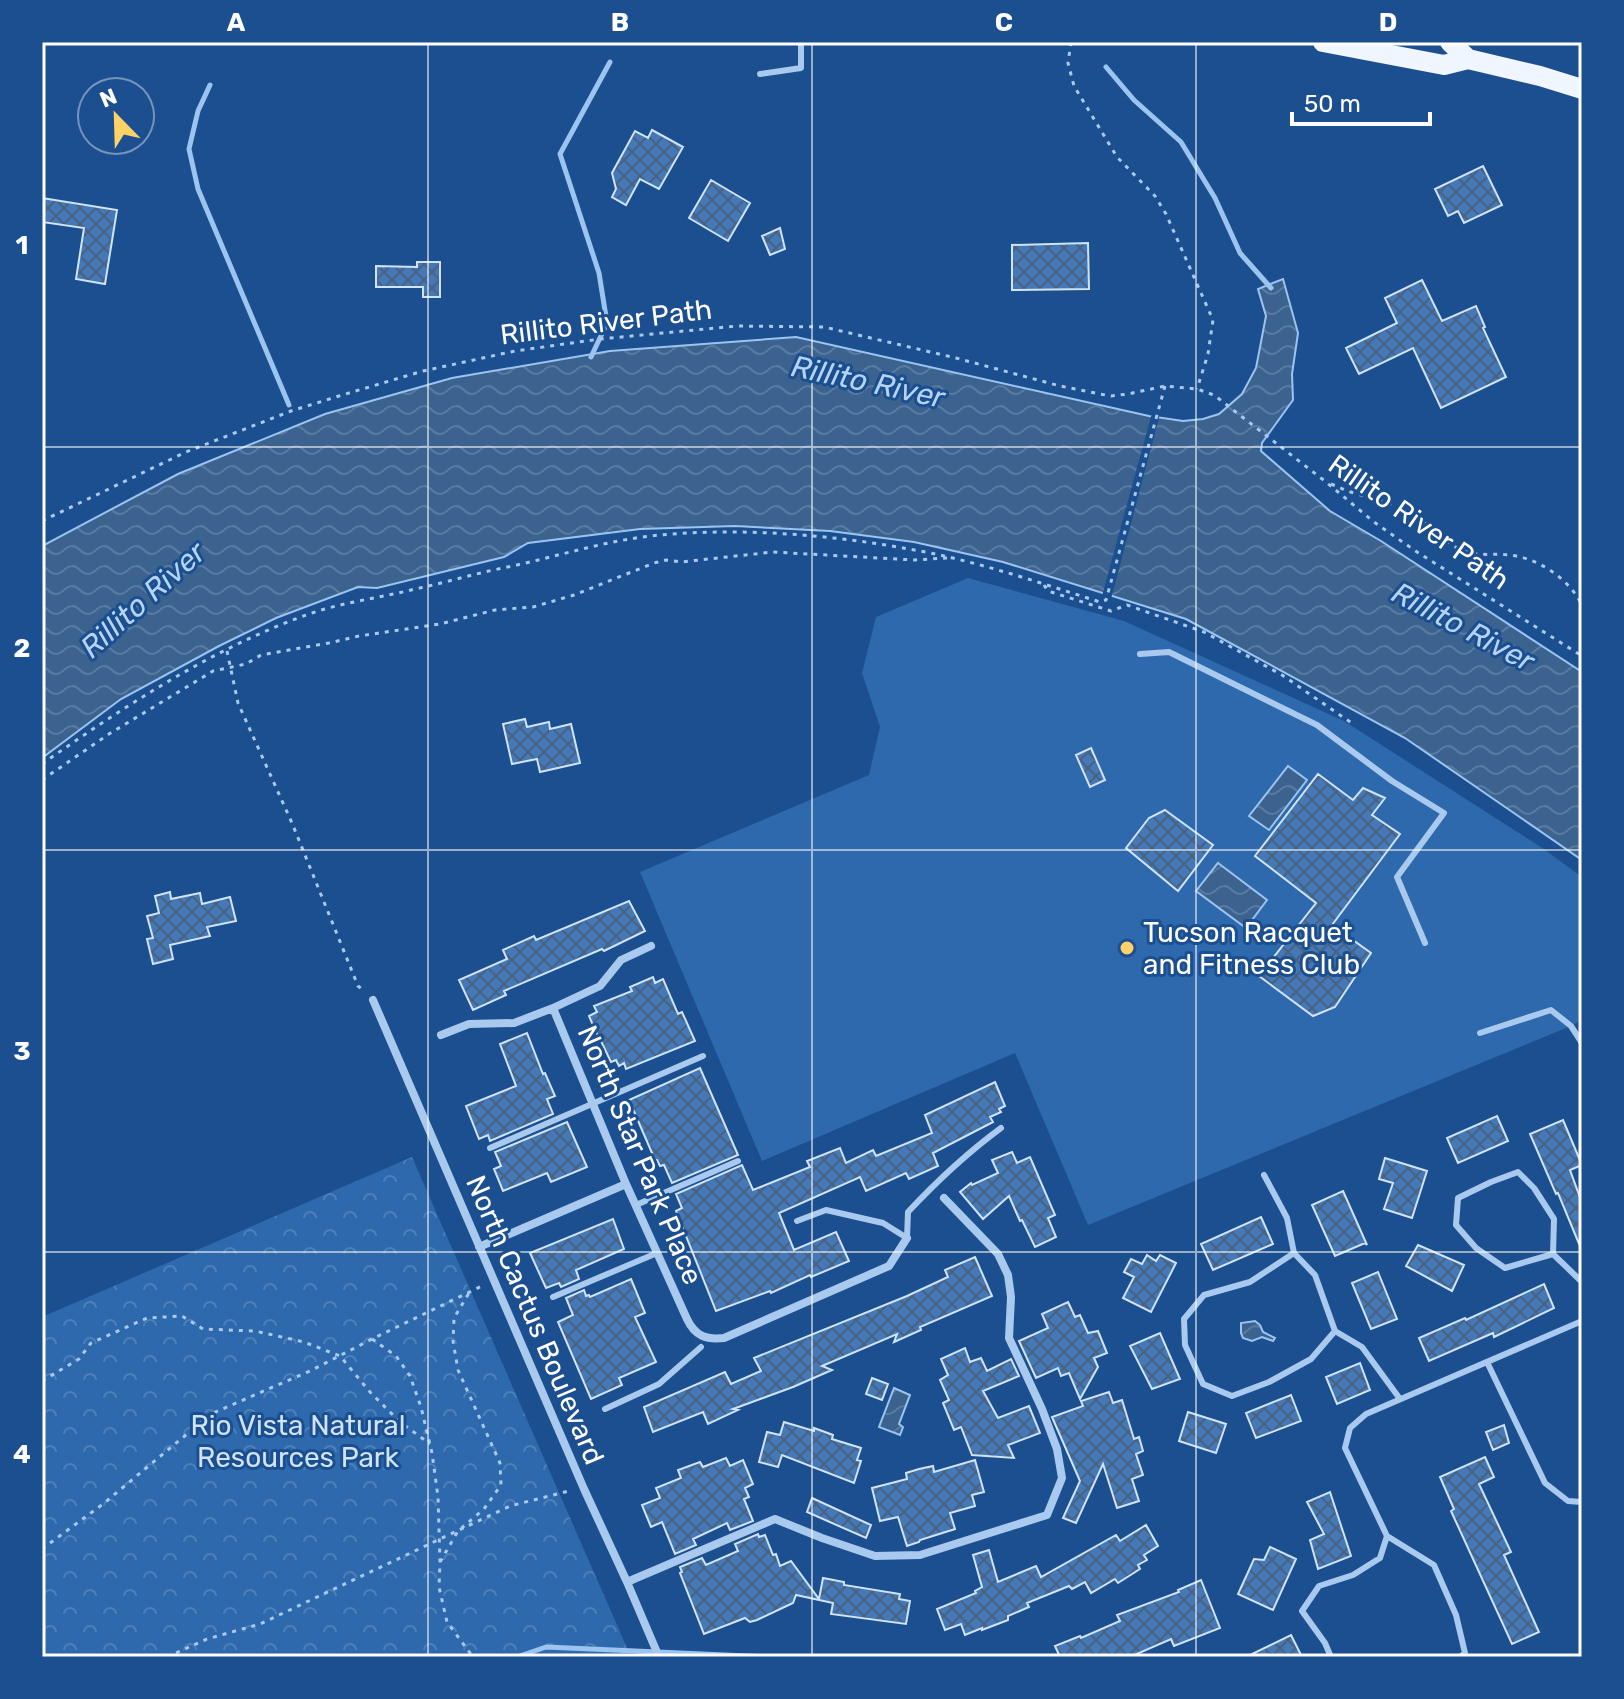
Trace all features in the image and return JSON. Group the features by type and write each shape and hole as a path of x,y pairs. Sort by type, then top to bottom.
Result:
{"main road":[{"path":"1323,42 1444,65 1468,59 1582,89"},
{"path":"1450,42 1468,59"}],"street":[{"name":"North Star Park Place","path":"441,1035 469,1024 514,1023 553,1008 600,986 621,960 651,946"},
{"name":"North Cactus Boulevard","path":"373,1000 659,1657"},
{"name":"North Star Park Place","path":"553,1008 626,1184 692,1330 704,1337"},
{"path":"479,1247 626,1184"},
{"path":"627,1582 775,1519 875,1556 920,1555 1047,1515 1062,1478 1056,1443 1009,1338 1011,1297 1008,1275 998,1254 944,1198"},
{"path":"701,1347 704,1337 714,1340 724,1338 889,1266 907,1238"}],"lane":[{"path":"760,74 801,68 801,42"},
{"path":"1140,654 1169,652 1317,725 1392,781 1444,813 1397,877 1425,943"},
{"path":"1480,1033 1551,1010 1571,1026 1582,1043"},
{"path":"490,1148 703,1056"},
{"path":"797,1221 826,1210 883,1223 907,1238 908,1212 972,1150 1001,1128"},
{"path":"636,1205 738,1161"},
{"path":"1553,1254 1505,1268 1476,1248 1456,1225 1458,1198 1518,1172 1534,1188 1554,1219 1553,1254 1582,1282"},
{"path":"1264,1175 1287,1218 1294,1253 1315,1275 1335,1331 1362,1347 1400,1399"},
{"path":"553,1297 657,1253"},
{"path":"1294,1253 1250,1282 1204,1295 1184,1319 1185,1345 1203,1384 1232,1396 1269,1382 1311,1359 1335,1331"},
{"path":"1460,1657 1465,1653 1456,1615 1434,1565 1387,1536 1345,1448 1350,1428 1366,1414 1582,1321"},
{"path":"605,1409 659,1384 701,1347"},
{"path":"1487,1362 1545,1483 1568,1501 1579,1502 1582,1492"},
{"path":"1331,1657 1302,1611 1319,1586 1353,1575 1380,1558 1387,1536"}],"path":[{"path":"1071,42 1068,63 1074,86 1117,157 1155,196 1166,214 1213,320 1208,354 1197,389"},
{"name":"Rillito River Path","path":"42,521 186,452 291,411 423,371 515,351 600,339 737,326 824,327 1100,394 1120,395 1165,386 1197,389 1214,395 1374,522 1582,656"},
{"path":"42,764 114,714 259,633 324,609 362,599 648,536 762,533 853,540 950,558 1100,602 1106,600 1165,386"},
{"path":"1326,482 1391,504 1459,549 1485,555 1517,556 1539,564 1565,582 1582,605"},
{"path":"42,780 109,734 213,671 246,664 261,655 440,624 495,610 533,607 666,560 681,562 773,552 914,560 950,558"},
{"path":"1043,584 1048,591 1111,611 1127,605 1204,632 1282,675 1353,724"},
{"path":"227,650 238,703 292,823 358,986 373,1000"},
{"path":"42,1549 103,1504 211,1414 495,1282"},
{"path":"440,1562 458,1531 484,1509 501,1485 500,1463 458,1370 453,1341 454,1318 471,1291"},
{"path":"42,1381 79,1359 91,1343 147,1318 182,1316 203,1329 255,1331 304,1342 340,1356 390,1412 430,1444"},
{"path":"372,1339 396,1356 410,1376 421,1407 438,1497 439,1587 447,1622 473,1657"},
{"path":"167,1657 207,1639 260,1624 510,1506 584,1489"},
{"path":"42,1540 48,1545"}],"green space":[{"name":"Tucson Racquet and Fitness Club","path":"968,578 1124,621 1344,721 1541,847 1582,877 1582,1020 1088,1225 1015,1053 762,1161 640,872 869,775 880,727 862,673 876,617"},
{"name":"Rio Vista Natural Resources Park","path":"412,1157 631,1657 42,1657 42,1317"}],"water":[{"name":"Rillito River","path":"1283,279 1298,333 1292,374 1293,400 1262,443 1261,451 1330,511 1582,672 1582,860 1405,738 1186,619 1003,562 914,542 830,531 735,526 640,529 528,543 504,557 377,588 358,587 276,618 121,699 42,758 42,546 178,474 325,414 452,378 610,351 796,337 1149,416 1183,421 1203,419 1219,414 1242,394 1256,368 1266,316 1258,289"},
{"path":"1288,766 1307,780 1269,830 1249,816"},
{"path":"1218,863 1267,900 1246,928 1196,891"},
{"path":"1255,1321 1263,1332 1275,1338 1273,1341 1262,1337 1252,1341 1243,1338 1241,1323"},
{"path":"894,1388 910,1395 899,1424 903,1427 900,1435 879,1427"}],"pier":[{"path":"1152,413 1160,414 1111,599 1102,596"}],"building":[{"path":"652,130 683,147 659,189 640,179 626,205 612,197 616,189 612,173 635,131 648,138"},
{"path":"1483,166 1502,205 1464,223 1458,211 1448,216 1435,189"},
{"path":"711,180 750,203 728,241 689,218"},
{"path":"42,198 117,210 105,284 76,279 84,228 42,222"},
{"path":"780,228 785,249 770,255 762,236"},
{"path":"1088,243 1089,289 1012,290 1012,245"},
{"path":"417,262 440,262 440,297 423,297 423,287 376,287 376,266 417,267"},
{"path":"1422,280 1442,321 1476,306 1506,377 1441,408 1413,348 1359,374 1346,348 1397,323 1385,298"},
{"path":"525,719 527,727 549,722 550,729 571,724 580,763 540,772 537,759 512,764 503,724"},
{"path":"1091,748 1105,780 1090,787 1076,755"},
{"path":"1318,774 1353,800 1363,788 1385,798 1372,815 1400,834 1332,925 1371,953 1335,1007 1313,1016 1259,976 1316,903 1255,856"},
{"path":"1165,810 1213,845 1178,891 1126,848 1149,818"},
{"path":"170,892 171,899 200,893 202,904 230,897 236,921 207,927 210,936 170,945 173,959 153,964 147,939 153,938 147,916 159,913 155,896"},
{"path":"629,901 645,931 504,991 506,995 473,1010 459,980 507,959 503,950 534,936 536,940"},
{"path":"653,977 655,983 663,979 678,1014 682,1012 695,1041 626,1069 624,1063 619,1066 616,1060 611,1062 589,1016 597,1012 594,1006 632,991 630,987"},
{"path":"527,1033 555,1096 547,1099 553,1114 490,1141 488,1135 479,1139 466,1106 516,1086 500,1044"},
{"path":"700,1068 738,1155 672,1183 664,1165 660,1166 655,1160 629,1100"},
{"path":"995,1082 1005,1106 999,1109 1001,1112 990,1117 993,1122 933,1153 938,1166 909,1179 906,1173 866,1191 860,1177 779,1213 794,1250 836,1232 849,1261 771,1293 716,1311 676,1211 682,1208 676,1194 742,1165 753,1190 810,1167 807,1161 840,1148 846,1163 873,1150 876,1156 932,1133 925,1115"},
{"path":"1497,1116 1508,1141 1458,1163 1447,1138"},
{"path":"1563,1120 1582,1165 1570,1170 1582,1203 1582,1251 1530,1134"},
{"path":"567,1122 587,1167 551,1182 547,1173 503,1191 494,1169 501,1166 495,1152"},
{"path":"1012,1152 1017,1163 1030,1157 1055,1215 1048,1218 1056,1237 1035,1247 1009,1196 983,1219 960,1192 971,1183 998,1173 992,1160"},
{"path":"1385,1158 1427,1171 1412,1218 1384,1209 1393,1183 1379,1179"},
{"path":"1343,1191 1367,1245 1365,1243 1335,1256 1312,1205"},
{"path":"1261,1217 1273,1244 1213,1270 1201,1244"},
{"path":"613,1219 624,1249 576,1270 579,1279 561,1287 559,1283 546,1288 530,1253"},
{"path":"1418,1245 1464,1265 1452,1291 1406,1266"},
{"path":"1147,1255 1156,1261 1160,1255 1176,1263 1151,1312 1123,1298 1134,1277 1124,1272 1131,1259 1142,1264"},
{"path":"975,1257 992,1296 920,1327 921,1330 894,1342 897,1334 822,1366 832,1370 733,1409 738,1410 708,1424 703,1412 653,1432 644,1407 725,1372 731,1384 761,1371 754,1358 907,1296 948,1277 945,1270"},
{"path":"1378,1272 1397,1319 1371,1329 1352,1283"},
{"path":"631,1279 645,1313 635,1317 656,1362 619,1378 622,1385 591,1399 558,1322 573,1315 566,1298 584,1290 590,1297"},
{"path":"1544,1284 1554,1308 1494,1337 1493,1333 1429,1361 1419,1338"},
{"path":"1068,1302 1075,1317 1080,1315 1088,1333 1098,1331 1107,1353 1094,1358 1098,1367 1080,1399 1069,1373 1061,1376 1058,1368 1036,1378 1019,1341 1048,1328 1042,1314"},
{"path":"1160,1333 1180,1379 1152,1389 1130,1346"},
{"path":"965,1348 970,1362 981,1358 987,1371 1011,1359 1019,1376 983,1391 998,1418 1029,1406 1040,1433 1008,1445 1014,1458 972,1455 961,1427 954,1430 943,1403 949,1400 940,1380 948,1375 941,1359"},
{"path":"1360,1363 1370,1390 1337,1404 1326,1377"},
{"path":"872,1378 888,1384 882,1400 866,1394"},
{"path":"1109,1392 1113,1403 1122,1400 1134,1439 1139,1437 1143,1451 1136,1454 1143,1475 1132,1479 1139,1501 1117,1508 1103,1464 1076,1523 1063,1518 1080,1481 1052,1417 1083,1406 1081,1401"},
{"path":"1291,1395 1301,1421 1256,1438 1246,1413"},
{"path":"1188,1412 1226,1424 1216,1453 1179,1441"},
{"path":"784,1422 814,1431 814,1428 833,1435 832,1439 861,1448 857,1460 861,1461 854,1483 782,1455 778,1467 759,1462 767,1432 780,1435"},
{"path":"1504,1425 1509,1443 1493,1450 1486,1432"},
{"path":"1485,1457 1494,1477 1479,1484 1511,1552 1504,1555 1539,1632 1512,1644 1451,1511 1454,1509 1440,1477"},
{"path":"726,1458 730,1466 743,1460 753,1484 745,1488 749,1497 744,1499 753,1521 730,1530 727,1523 693,1539 696,1545 675,1554 662,1522 651,1527 642,1505 660,1498 656,1488 681,1478 678,1470 700,1462 703,1467"},
{"path":"975,1460 984,1492 972,1495 975,1506 950,1513 955,1529 907,1546 898,1517 880,1521 872,1488 907,1479 906,1473 919,1469 933,1466 934,1472"},
{"path":"1330,1492 1351,1556 1318,1569 1310,1540 1324,1534 1307,1502"},
{"path":"812,1498 871,1525 866,1538 807,1512"},
{"path":"1146,1525 1158,1546 1144,1555 1147,1560 1138,1565 1140,1569 1118,1583 1115,1579 1091,1593 1085,1582 1072,1589 1069,1586 1027,1603 1029,1607 1008,1616 1008,1620 965,1635 961,1624 945,1630 937,1609 976,1593 982,1587 973,1555 989,1550 998,1582 1036,1566 1041,1577 1116,1535 1120,1541"},
{"path":"758,1534 759,1537 765,1535 780,1566 791,1561 819,1599 823,1578 844,1582 844,1585 900,1594 899,1599 910,1601 906,1624 831,1614 833,1603 796,1595 793,1603 757,1620 750,1622 745,1618 704,1634 680,1567 702,1558 706,1565 738,1551 735,1544"},
{"path":"1270,1547 1296,1559 1273,1610 1238,1594 1254,1559 1264,1560"},
{"path":"1201,1580 1220,1628 1174,1646 1171,1639 1130,1657 1060,1657 1055,1646 1120,1621 1117,1615 1179,1592"},
{"path":"1291,1635 1302,1657 1246,1657"}],"waterway":[{"path":"591,357 607,323 599,273 560,154 610,62"},
{"path":"1106,67 1134,100 1181,142 1215,198 1240,253 1271,288"},
{"path":"210,85 198,111 189,149 198,189 289,405"},
{"path":"517,1657 546,1647 767,1657"}],"place":[{"name":"Tucson Racquet and Fitness Club","path":"1127,948"}]}
